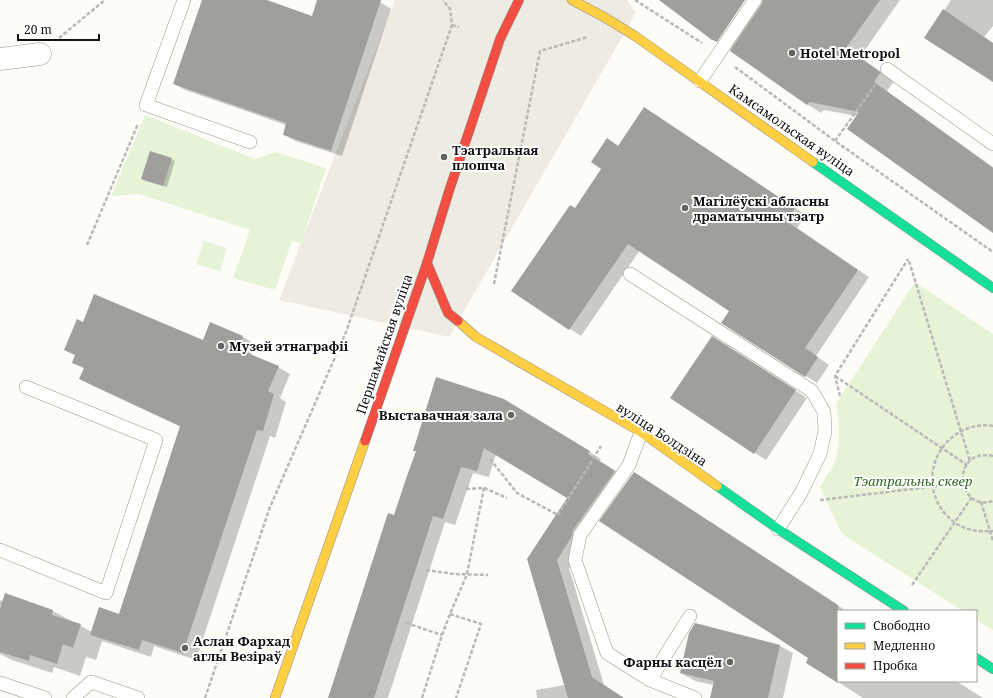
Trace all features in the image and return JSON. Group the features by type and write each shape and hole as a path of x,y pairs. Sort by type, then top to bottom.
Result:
{"main road":[{"name":"Першамайская вуліца","path":"275,698 427,263 449,191 500,39 519,0"},
{"name":"Камсамольская вуліца","path":"572,0 635,36 993,288"},
{"name":"вуліца Болдзіна","path":"427,263 448,313 476,337 641,432 778,529 902,610"},
{"path":"977,659 993,669"}],"street":[{"path":"0,59 40,54"}],"lane":[{"path":"184,0 146,105 250,142"},
{"path":"700,81 755,0"},
{"path":"887,69 993,144"},
{"path":"630,274 812,391 824,412 825,431 820,454 801,492 778,529"},
{"path":"0,550 106,593 156,440 26,387"},
{"path":"641,432 629,465 580,536 575,560 607,653 650,680 695,698"},
{"path":"650,680 690,616"},
{"path":"73,698 90,682 138,698"},
{"path":"0,683 45,698"}],"path":[{"path":"40,54 105,0"},
{"path":"205,698 270,507 346,332 452,25 450,9 443,0"},
{"path":"635,0 719,54 835,141 993,252"},
{"path":"452,25 459,28"},
{"path":"494,284 540,51 593,35"},
{"path":"835,141 887,69"},
{"path":"86,245 146,105"},
{"path":"967,465 835,376 908,258 970,461"},
{"path":"992,531 970,529 958,524 947,516 939,506 934,493 932,481 933,468 937,455 953,436 976,426 993,426"},
{"path":"490,460 517,492 558,515 601,446"},
{"path":"993,456 984,455 976,457 967,465 963,475 965,489 972,498 981,502 990,502 993,500"},
{"path":"819,500 963,483"},
{"path":"466,489 484,488 507,498"},
{"path":"422,698 442,636 467,574 484,488"},
{"path":"912,585 972,498"},
{"path":"981,502 992,531 993,541"},
{"path":"426,570 454,574 488,575"},
{"path":"450,614 481,624 456,698"},
{"path":"406,623 442,636"}],"green space":[{"path":"145,115 255,159 276,152 326,168 301,243 292,241 275,290 233,278 250,230 139,194 111,196"},
{"path":"204,241 227,248 220,271 196,264"},
{"name":"Тэатральны сквер","path":"915,282 993,334 993,630 977,621 977,610 961,610 842,534 820,487 833,466 839,444 839,427 836,404"}],"shaded area":[{"name":"Тэатральная плошча","path":"395,0 627,0 636,13 449,337 279,300"}],"building":[{"path":"202,0 267,0 312,16 317,0 381,0 331,151 283,135 286,123 173,84"},
{"path":"659,0 745,0 717,42 712,40"},
{"path":"763,0 880,0 846,48 880,72 874,82 993,168 993,233 847,129 859,112 809,102 807,105 730,51 762,4"},
{"path":"943,9 993,43 993,82 924,38"},
{"path":"644,107 795,208 786,221 858,270 805,348 818,357 805,377 721,323 729,311 628,244 569,330 511,291 570,205 575,208 601,169 591,162 607,138 618,146"},
{"path":"150,151 172,158 163,186 141,179"},
{"path":"94,294 203,340 210,322 243,336 238,349 279,366 268,391 274,394 263,431 257,430 183,653 142,640 139,650 90,635 99,607 119,614 180,426 79,379 84,368 72,363 75,355 64,350 77,319 83,322"},
{"path":"712,336 796,390 754,454 670,398"},
{"path":"436,377 504,399 590,451 588,454 615,471 573,530 572,536 557,560 592,677 624,698 568,698 527,559 567,498 484,448 477,471 461,467 443,519 433,516 374,698 328,698 388,513 394,515 416,451 413,451"},
{"path":"634,472 838,605 838,683 806,663 808,658 599,521"},
{"path":"5,593 53,610 52,615 81,624 73,648 63,644 57,664 30,655 29,661 0,652 0,609"},
{"name":"Фарны касцёл","path":"695,623 780,645 768,698 710,698 714,681 680,673 689,633"}],"traffic: fast":[{"path":"813,162 993,288"},
{"path":"717,486 778,529 902,610"},
{"path":"977,659 993,669"}],"traffic: slow":[{"path":"572,0 635,36 813,162"},
{"path":"458,321 476,337 641,432 717,486"},
{"path":"275,698 365,441"}],"traffic: jam":[{"path":"458,321 448,313 427,263 449,191 500,39 519,0"},
{"path":"365,441 427,263"}],"place":[{"name":"Hotel Metropol","path":"792,53"},
{"name":"Тэатральная плошча","path":"444,157"},
{"name":"Магілёўскі абласны драматычны тэатр","path":"685,208"},
{"name":"Музей этнаграфіі","path":"221,346"},
{"name":"Выставачная зала","path":"511,415"},
{"name":"Аслан Фархад аглы Везіраў","path":"185,648"},
{"name":"Фарны касцёл","path":"730,662"}]}
